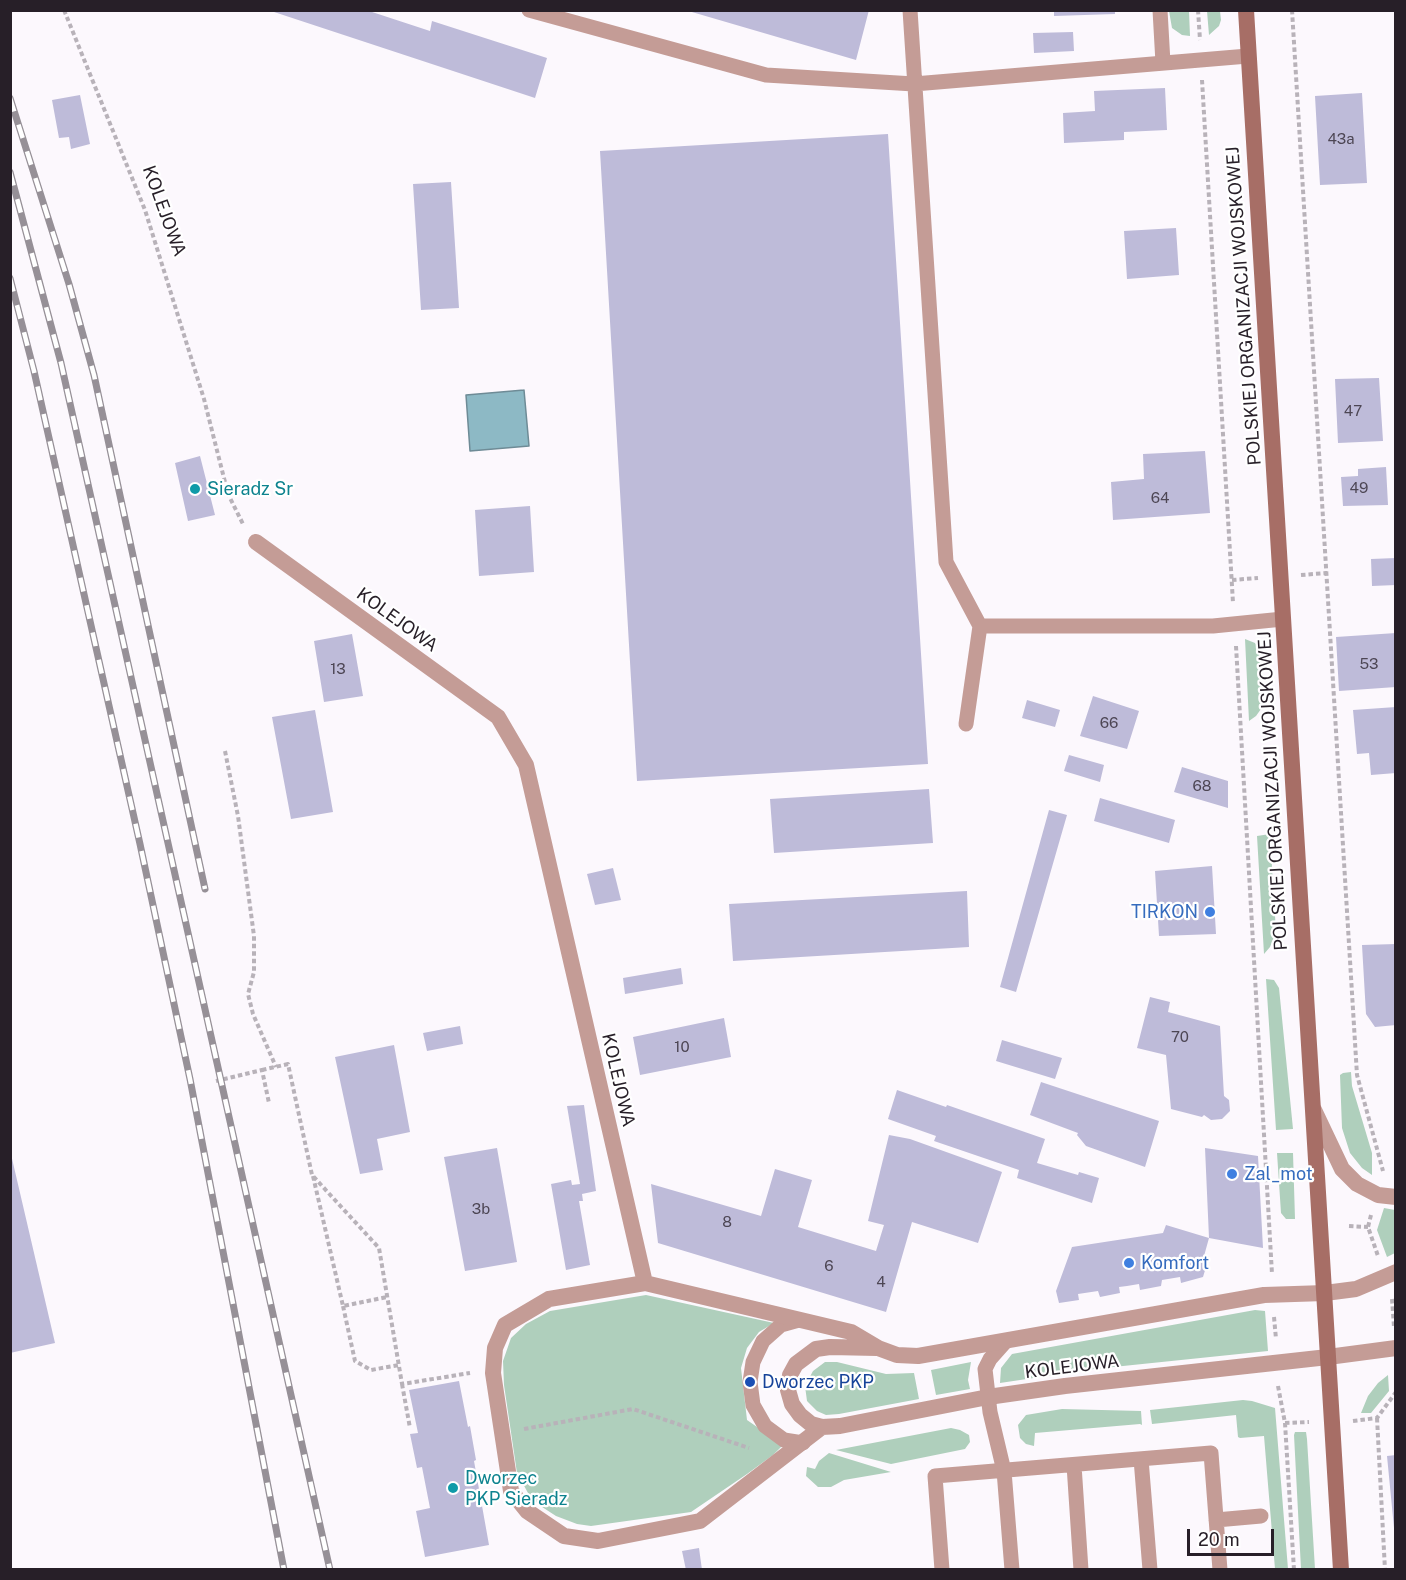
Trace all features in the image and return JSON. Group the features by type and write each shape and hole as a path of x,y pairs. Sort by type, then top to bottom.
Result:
{"main road":[{"name":"POLSKIEJ ORGANIZACJI WOJSKOWEJ","path":"1245,10 1341,1569"}],"street":[{"name":"KOLEJOWA","path":"256,542 498,717 526,765 645,1283"},
{"path":"1313,1109 1342,1169 1367,1191 1395,1197"},
{"name":"KOLEJOWA","path":"822,1427 700,1521 598,1541 564,1536 526,1511 511,1491 493,1373 495,1348 504,1325 549,1299 645,1283 851,1332 878,1348 897,1355 918,1356 1264,1295 1324,1293 1356,1289 1395,1272"},
{"name":"KOLEJOWA","path":"878,1348 816,1349 796,1364 790,1376 788,1390 792,1404 800,1415 811,1424 822,1427 840,1426 988,1397 1065,1386 1328,1358 1395,1348"}],"lane":[{"path":"529,10 766,75 914,84 1248,56"},
{"path":"910,10 946,562 980,626 966,724"},
{"path":"1160,10 1164,63"},
{"path":"980,626 1213,626 1282,619"},
{"path":"799,1320 781,1326 763,1341 753,1362 750,1382 753,1405 765,1426 784,1440 803,1443"},
{"path":"1006,1341 990,1359 985,1369 988,1397 1004,1471 1012,1569"},
{"path":"942,1569 935,1476 1211,1453 1220,1569"},
{"path":"1140,1459 1149,1569"},
{"path":"1074,1465 1082,1569"},
{"path":"1216,1520 1261,1516"}],"path":[{"name":"KOLEJOWA","path":"64,10 145,210 204,399 228,494 240,521 256,542"},
{"path":"1292,10 1357,1075 1384,1176"},
{"path":"225,751 238,816 255,936 254,972 248,994 253,1014 276,1067"},
{"path":"216,1081 288,1064 355,1361 371,1370 399,1365"},
{"path":"262,1070 269,1103"},
{"path":"312,1175 379,1248 410,1428"},
{"path":"1349,1226 1368,1227 1380,1260"},
{"path":"1392,1293 1394,1331"},
{"path":"343,1306 387,1297"},
{"path":"1274,1312 1276,1349"},
{"path":"402,1384 470,1372 472,1383"},
{"path":"1385,1569 1377,1418 1395,1392"},
{"path":"1278,1393 1285,1423 1294,1569"},
{"path":"502,1433 633,1409 749,1448"},
{"path":"1358,1420 1377,1418"},
{"path":"1285,1423 1305,1422"}],"green space":[{"path":"1169,11 1189,11 1190,36 1182,35 1172,28"},
{"path":"1207,11 1220,11 1221,20 1219,26 1209,35"},
{"path":"1245,639 1255,643 1259,649 1262,699 1261,709 1249,721"},
{"path":"1270,834 1276,932 1270,947 1264,954 1257,836"},
{"path":"1266,979 1274,980 1279,988 1293,1129 1276,1130"},
{"path":"1351,1072 1352,1086 1372,1153 1372,1175 1362,1168 1350,1153 1342,1128 1340,1075"},
{"path":"1277,1153 1293,1153 1295,1219 1286,1219 1281,1213"},
{"path":"1384,1208 1395,1210 1395,1253 1387,1257 1377,1230"},
{"path":"646,1295 774,1323 759,1332 747,1348 741,1368 747,1420 783,1445 747,1474 691,1512 591,1526 577,1524 556,1516 539,1505 528,1493 517,1473 504,1385 503,1361 511,1338 526,1324 550,1311"},
{"path":"1255,1310 1265,1311 1268,1351 1094,1369 1000,1383 1001,1368 1012,1354"},
{"path":"825,1362 837,1362 886,1374 914,1373 919,1399 826,1415 817,1411 807,1401 805,1386 813,1371"},
{"path":"971,1362 968,1380 970,1389 936,1395 931,1370"},
{"path":"1388,1375 1389,1391 1371,1413 1361,1413 1368,1396"},
{"path":"1243,1400 1275,1408 1288,1569 1275,1569 1264,1436 1238,1437 1236,1415 1152,1424 1150,1410"},
{"path":"1062,1409 1141,1411 1142,1425 1035,1433 1034,1446 1026,1444 1020,1438 1018,1425 1026,1415"},
{"path":"951,1428 969,1435 970,1442 965,1449 891,1464 836,1450"},
{"path":"1295,1432 1306,1432 1315,1569 1301,1569"},
{"path":"829,1453 891,1472 844,1480 831,1487 818,1487 806,1476 807,1467 815,1469 819,1461"}],"water":[{"path":"524,390 529,446 470,451 466,395"}],"building":[{"path":"366,10 430,31 432,21 547,58 535,98 271,11"},
{"path":"685,10 869,10 856,60"},
{"path":"1054,10 1115,10 1115,14 1054,16"},
{"path":"1073,32 1074,51 1034,53 1033,33"},
{"path":"1165,88 1167,130 1124,132 1124,140 1064,143 1063,113 1095,111 1094,91"},
{"path":"1362,93 1367,183 1320,185 1315,96"},
{"path":"80,95 90,144 71,149 69,137 59,138 52,100"},
{"path":"888,134 928,764 637,781 600,151"},
{"path":"451,182 459,308 421,310 413,184"},
{"path":"1176,228 1179,275 1127,279 1124,231"},
{"path":"1379,378 1383,441 1338,443 1335,379"},
{"path":"1205,451 1210,513 1113,520 1111,482 1144,479 1143,454"},
{"name":"Sieradz Sr","path":"200,456 215,515 188,521 175,463"},
{"path":"1386,467 1388,505 1343,506 1341,477 1358,476 1358,469"},
{"path":"530,506 534,572 479,576 475,510"},
{"path":"1396,558 1396,585 1372,586 1371,559"},
{"path":"1396,633 1396,687 1339,691 1336,637"},
{"path":"352,634 363,696 324,702 314,641"},
{"path":"1093,696 1139,711 1127,749 1080,736"},
{"path":"1027,700 1060,710 1055,727 1022,718"},
{"path":"1396,707 1396,773 1371,775 1369,753 1357,754 1353,710"},
{"path":"315,710 333,812 291,819 272,717"},
{"path":"1069,755 1104,765 1100,782 1064,771"},
{"path":"1182,767 1228,781 1228,808 1174,792"},
{"path":"929,789 933,843 774,853 770,799"},
{"path":"1100,798 1175,820 1169,843 1094,821"},
{"path":"1049,810 1067,815 1016,992 1000,987"},
{"path":"1212,866 1216,934 1159,936 1155,871"},
{"path":"613,868 621,900 595,905 587,874"},
{"path":"967,891 969,947 733,961 729,904"},
{"path":"1396,944 1396,1025 1375,1027 1366,1014 1362,945"},
{"path":"681,968 683,984 625,994 623,978"},
{"path":"1150,997 1170,1002 1168,1012 1220,1026 1224,1096 1229,1100 1230,1111 1222,1119 1211,1120 1204,1115 1202,1117 1171,1109 1166,1055 1137,1048"},
{"path":"724,1018 731,1057 640,1075 633,1037"},
{"path":"460,1026 463,1044 427,1051 423,1033"},
{"path":"1002,1040 1062,1058 1055,1079 996,1061"},
{"path":"394,1045 410,1132 377,1139 383,1170 360,1174 335,1057"},
{"path":"1041,1082 1159,1121 1145,1167 1086,1146 1077,1135 1078,1133 1030,1115"},
{"path":"897,1090 1045,1139 1037,1163 1078,1175 1079,1172 1099,1178 1092,1203 1017,1178 1019,1170 934,1141 936,1136 888,1119"},
{"path":"584,1105 596,1191 582,1194 583,1201 579,1201 590,1265 566,1270 551,1184 571,1180 572,1185 580,1184 567,1106"},
{"path":"889,1135 910,1139 1002,1172 978,1243 912,1222 886,1312 658,1243 651,1184 761,1216 775,1169 812,1180 798,1227 876,1251 884,1225 868,1221"},
{"path":"497,1148 517,1262 465,1271 444,1157"},
{"path":"1205,1148 1258,1156 1263,1248 1209,1238"},
{"path":"10,1150 55,1343 10,1353"},
{"path":"1166,1225 1209,1238 1204,1256 1209,1257 1203,1277 1181,1283 1180,1277 1162,1280 1161,1286 1140,1290 1139,1284 1119,1287 1120,1293 1100,1297 1098,1291 1078,1294 1079,1300 1059,1303 1056,1291 1072,1247 1163,1233"},
{"name":"Dworzec PKP Sieradz","path":"459,1381 468,1427 470,1426 489,1545 425,1557 416,1511 430,1508 422,1467 417,1468 410,1434 418,1433 409,1390"},
{"path":"1396,1455 1396,1528 1394,1528 1387,1456"},
{"path":"699,1548 702,1570 686,1570 682,1551"}],"railway":[{"path":"10,98 69,284 94,375 205,889"},
{"path":"10,172 61,363 330,1570"},
{"path":"10,278 34,371 190,1079 284,1570"}],"place":[{"name":"Sieradz Sr","path":"195,489"},
{"name":"TIRKON","path":"1210,912"},
{"name":"Zal_mot","path":"1232,1174"},
{"name":"Komfort","path":"1129,1263"},
{"name":"Dworzec PKP","path":"750,1382"},
{"name":"Dworzec PKP Sieradz","path":"453,1488"}]}
